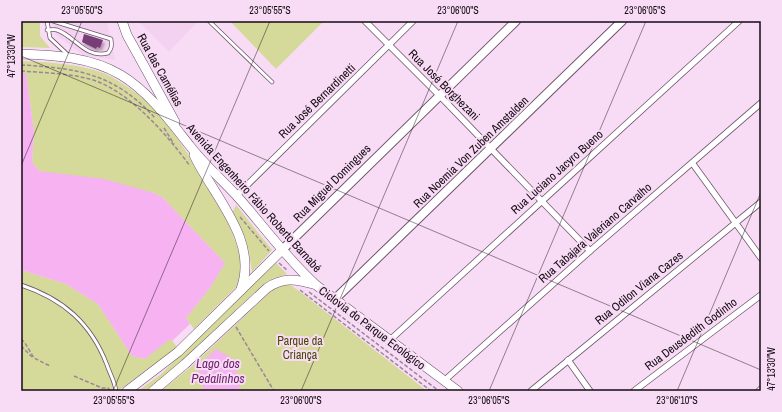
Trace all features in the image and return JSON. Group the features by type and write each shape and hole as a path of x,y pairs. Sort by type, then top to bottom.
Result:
{"main road":[{"name":"Rua Miguel Domingues","path":"127,391 178,352 516,21"},
{"name":"Rua Noemia Von Zuben Amstalden","path":"335,299 622,21"},
{"name":"Rua das Camélias","path":"122,22 179,131"},
{"name":"Avenida Engenheiro Fábio Roberto Barnabé","path":"21,54 73,58 100,65 122,75 150,99 236,196 296,267 316,285 458,391"},
{"path":"191,147 238,234 244,251 246,268 241,290"},
{"path":"153,391 274,283 281,280 295,279 316,285"}],"street":[{"name":"Rua José Borghezani","path":"365,21 542,200 590,251"},
{"name":"Rua José Bernardinetti","path":"236,196 413,21"},
{"name":"Rua Luciano Jacyro Bueno","path":"390,340 739,21"},
{"name":"Rua Tabajara Valeriano Carvalho","path":"445,380 590,251 693,164 761,103"},
{"path":"693,164 761,258"},
{"name":"Rua Odilon Viana Cazes","path":"531,391 761,202"},
{"name":"Rua Deusdedith Godinho","path":"634,391 761,295"},
{"path":"568,360 590,391"}],"lane":[{"path":"47,21 47,30 55,44 73,58"},
{"path":"47,30 57,30 89,51 102,55 108,53 110,50 112,45 111,39 54,21"},
{"path":"209,21 272,82"},
{"path":"21,284 64,306 83,322 102,351 116,391"}],"path":[{"path":"21,65 62,69 100,76 135,99 159,121"},
{"path":"21,71 59,74 98,82 134,105 174,145 164,126"},
{"path":"237,214 295,279 299,289 431,391"},
{"name":"Ciclovia do Parque Ecológico","path":"308,291 439,391"},
{"path":"232,321 274,391"},
{"path":"21,339 34,358"},
{"path":"21,346 34,358 50,366"},
{"path":"74,376 102,388 108,388 110,391"}],"shaded area":[{"path":"54,21 107,21 115,60 83,55 55,34"},
{"path":"138,21 198,21 169,52"}],"green space":[{"path":"21,21 40,21 40,36 50,48 21,47"},
{"path":"230,21 324,21 276,69"},
{"path":"21,61 78,66 110,76 146,101 156,111 192,160 217,201 227,222 240,257 241,268 239,284 194,329 186,318 210,288 225,263 162,197 154,193 39,171 32,162 34,132 26,73 21,73"},
{"path":"236,205 272,250 252,272 249,252 232,213"},
{"path":"276,263 287,274 274,278 263,285 161,380 145,391 138,391 160,375"},
{"path":"21,270 66,284 98,304 132,356 145,359 170,338 177,347 118,391 21,391"},
{"name":"Parque da Criança","path":"289,284 427,391 161,391 192,366 273,289"}],"water":[{"path":"21,73 26,73 34,132 32,162 39,171 104,179 154,193 162,197 225,263 210,288 186,318 190,324 172,341 170,339 145,359 132,356 98,304 66,284 21,270"},
{"name":"Lago dos Pedalinhos","path":"216,349 235,360 240,391 204,391 198,366"}],"building":[{"path":"84,34 103,40 100,48 97,47 96,49 82,42"}]}
